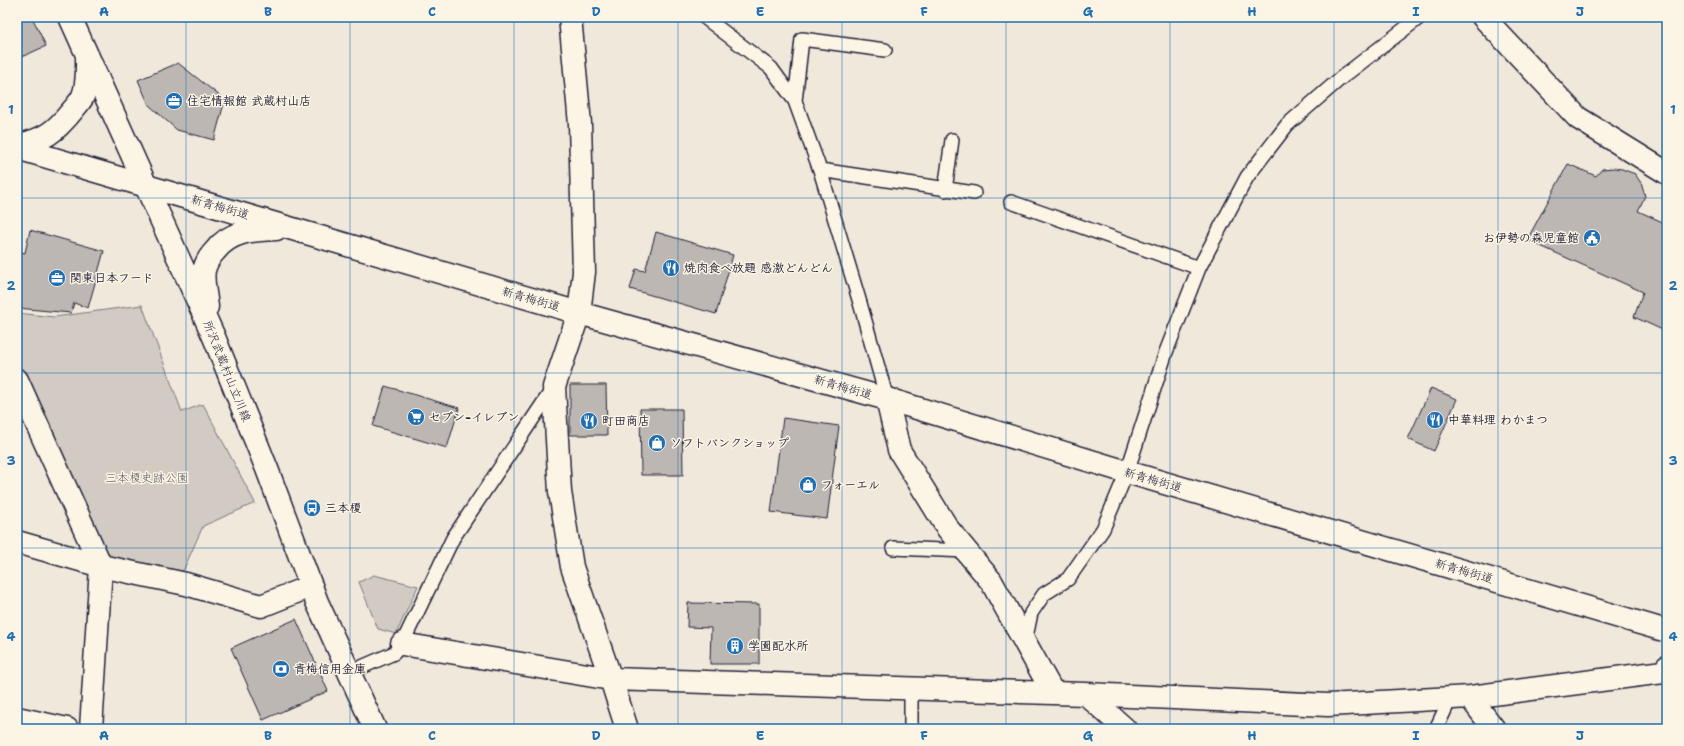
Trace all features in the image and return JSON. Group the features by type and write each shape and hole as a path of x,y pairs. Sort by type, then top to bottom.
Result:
{"street":[{"name":"所沢武蔵村山立川線","path":"70,17 88,53 214,337 267,469 311,586 348,673 374,729"},
{"path":"570,17 580,124 584,272 579,313 554,387 560,492 572,567 627,729"},
{"path":"1483,17 1578,118 1667,173"},
{"path":"17,147 50,135 83,97 87,83 88,53"},
{"name":"新青梅街道","path":"17,147 579,313 887,400 1667,631"},
{"path":"214,337 208,311 204,271 210,257 220,244 233,235 246,231 293,228"},
{"path":"17,380 101,566 91,729"},
{"path":"887,400 899,450 948,529 991,581 1053,693"},
{"path":"17,542 101,566 186,584 261,606 311,586"},
{"path":"402,644 611,680 1086,694 1328,705 1460,698 1663,672 1667,667"},
{"path":"1086,694 1125,729"},
{"path":"1460,698 1494,729"},
{"path":"17,718 67,729"}],"lane":[{"path":"704,17 771,68 795,101 820,170 860,303 887,400"},
{"path":"1025,642 1031,613 1044,594 1068,579 1103,529 1127,472 1166,352 1199,268 1247,177 1287,125 1341,78 1420,17"},
{"path":"795,101 802,39 885,50"},
{"path":"945,190 952,140"},
{"path":"820,170 945,190 974,193"},
{"path":"1011,202 1199,268"},
{"path":"348,673 394,653 402,644 453,538 554,387"},
{"path":"893,548 967,551"},
{"path":"911,689 911,729"},
{"path":"1436,729 1460,698"}],"green space":[{"name":"三本榎史跡公園","path":"142,305 182,412 203,404 255,503 203,526 183,571 107,559 98,550 17,364 17,313 54,317"},
{"path":"374,575 418,586 396,634 378,629 359,582"}],"building":[{"path":"17,17 32,17 46,46 17,59"},
{"path":"178,63 225,100 214,140 177,130 149,105 138,80"},
{"path":"1568,164 1596,176 1602,169 1614,168 1622,169 1635,174 1641,183 1645,196 1638,211 1667,224 1667,332 1634,317 1643,292 1527,240"},
{"name":"関東日本フード","path":"30,230 104,251 88,308 74,303 71,313 17,308 17,251 25,253"},
{"path":"656,232 733,255 716,314 630,289 636,269 645,271"},
{"path":"570,385 606,385 607,435 570,435"},
{"name":"セブン-イレブン","path":"385,386 459,408 447,448 373,426"},
{"path":"1431,388 1457,399 1434,451 1408,439"},
{"path":"640,409 682,409 683,475 641,475"},
{"path":"783,418 839,426 827,519 771,512"},
{"name":"学園配水所","path":"688,603 759,604 759,664 710,664 711,628 687,627"},
{"path":"296,619 328,691 263,720 231,648"}],"place":[{"name":"住宅情報館 武蔵村山店","path":"174,101"},
{"name":"お伊勢の森児童館","path":"1592,238"},
{"name":"焼肉食べ放題 感激どんどん","path":"671,268"},
{"name":"関東日本フード","path":"57,278"},
{"name":"セブン-イレブン","path":"416,417"},
{"name":"中華料理 わかまつ","path":"1435,420"},
{"name":"町田商店","path":"589,421"},
{"name":"ソフトバンクショップ","path":"657,443"},
{"name":"フォーエル","path":"808,485"},
{"name":"三本榎","path":"312,508"},
{"name":"学園配水所","path":"735,646"},
{"name":"青梅信用金庫","path":"281,669"}]}
